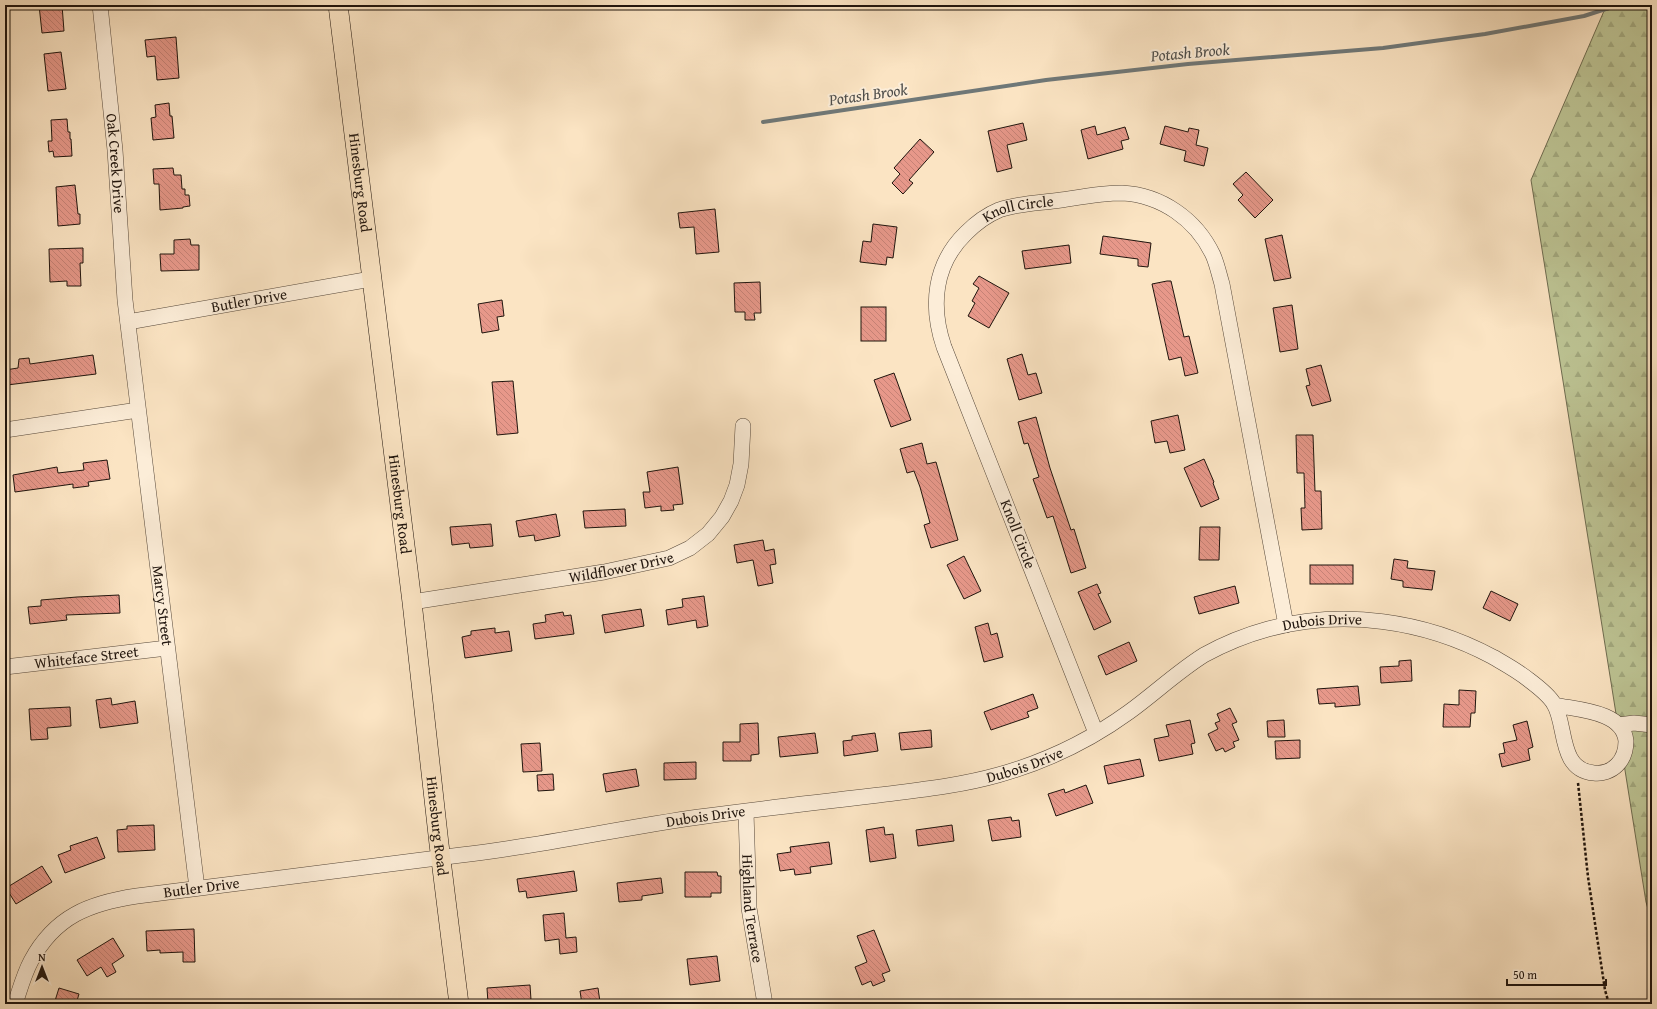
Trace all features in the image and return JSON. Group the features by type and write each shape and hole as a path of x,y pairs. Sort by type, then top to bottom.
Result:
{"main road":[{"name":"Hinesburg Road","path":"338,5 412,602 459,1004"}],"street":[{"name":"Oak Creek Drive","path":"100,5 112,120 122,271 128,322"},
{"name":"Knoll Circle","path":"1096,733 944,348 938,325 936,291 938,280 946,259 964,234 989,215 997,211 1016,206 1104,194 1124,194 1148,198 1171,208 1188,221 1203,237 1213,255 1222,284 1286,625"},
{"name":"Butler Drive","path":"128,322 371,279"},
{"name":"Marcy Street","path":"128,322 197,888"},
{"path":"5,430 138,410"},
{"name":"Wildflower Drive","path":"412,602 604,572 669,558 690,548 708,534 722,517 738,485 741,464 743,426"},
{"name":"Dubois Drive","path":"441,857 476,853 671,821 911,791 985,779 1027,767 1048,759 1096,733 1126,715 1204,656 1240,638 1286,625 1335,619 1382,621 1426,629 1465,643 1506,664 1527,678 1555,704 1609,717 1619,724"},
{"name":"Whiteface Street","path":"5,667 167,648"},
{"path":"1555,704 1568,754 1577,766 1587,772 1604,772 1615,767 1622,758 1626,746 1624,735 1619,724 1634,723 1652,725"},
{"name":"Highland Terrace","path":"746,812 750,908 765,1004"},
{"name":"Butler Drive","path":"15,1004 31,960 52,933 69,918 82,910 100,903 137,896 441,857"}],"path":[{"path":"1577,766 1588,877 1609,1004"}],"green space":[{"path":"1627,5 1652,5 1652,923 1646,902 1531,180 1604,11"}],"building":[{"path":"39,5 62,5 64,31 42,33"},
{"path":"176,37 179,78 157,80 155,56 147,57 145,40"},
{"path":"61,52 66,89 48,91 44,54"},
{"path":"169,103 174,138 153,140 151,118 156,117 155,105"},
{"path":"67,119 68,132 70,132 71,139 72,156 54,157 53,151 49,152 48,141 52,141 51,120"},
{"path":"1023,123 1027,140 1007,145 1012,168 997,172 988,131"},
{"path":"1095,126 1097,135 1125,127 1129,139 1121,141 1123,149 1088,159 1081,130"},
{"path":"1165,126 1188,132 1189,128 1199,130 1196,145 1208,148 1204,166 1184,161 1186,151 1160,144"},
{"path":"920,139 934,152 909,180 913,183 903,194 892,183 900,174 894,168"},
{"path":"173,168 174,175 181,175 182,189 185,189 185,195 189,195 190,206 160,210 159,184 154,184 153,169"},
{"path":"1246,172 1273,200 1255,218 1238,200 1243,195 1233,184"},
{"path":"75,185 78,214 80,214 80,224 58,226 56,187"},
{"path":"715,209 719,252 696,254 694,227 680,228 678,213"},
{"path":"873,224 897,227 893,258 887,257 886,265 860,262 863,241 871,242"},
{"path":"1282,235 1291,278 1274,281 1265,239"},
{"path":"1103,236 1151,243 1148,267 1138,266 1138,259 1100,254"},
{"path":"190,239 191,245 199,245 199,270 161,271 160,254 174,254 174,240"},
{"path":"1069,245 1071,263 1025,269 1022,251"},
{"path":"83,248 83,263 80,263 81,286 67,286 67,281 50,282 49,249"},
{"path":"979,276 1009,293 989,328 968,316 975,303 972,301 979,288 973,284"},
{"path":"1171,281 1184,337 1189,336 1198,373 1185,376 1181,357 1169,360 1152,284"},
{"path":"760,282 761,313 754,313 755,320 745,320 745,312 735,312 734,283"},
{"path":"502,300 504,316 497,317 499,330 482,333 478,304"},
{"path":"1292,305 1298,349 1280,352 1273,308"},
{"path":"861,307 886,307 886,341 861,341"},
{"path":"1022,354 1028,375 1036,373 1042,393 1019,400 1007,359"},
{"path":"93,355 96,374 7,385 5,370 18,368 19,359 29,358 30,364"},
{"path":"1321,365 1331,401 1312,406 1306,386 1310,385 1306,369"},
{"path":"894,373 911,420 891,427 874,380"},
{"path":"513,381 518,433 497,435 492,382"},
{"path":"1178,415 1185,450 1170,453 1167,441 1155,443 1151,421"},
{"path":"1036,417 1050,468 1071,530 1074,529 1086,568 1071,573 1053,516 1047,518 1033,479 1039,477 1028,443 1024,444 1018,422"},
{"path":"1296,435 1313,435 1315,491 1321,491 1322,529 1302,530 1301,508 1305,508 1304,473 1297,473"},
{"path":"922,443 927,464 936,462 958,540 931,548 924,525 930,523 920,487 914,471 907,473 900,449"},
{"path":"1204,459 1214,482 1213,483 1219,499 1201,507 1184,468"},
{"path":"107,460 110,479 88,482 89,486 73,488 73,484 15,492 13,475 57,467 58,473 84,470 83,463"},
{"path":"678,467 683,504 673,505 674,510 661,511 661,506 645,508 643,492 650,492 647,472"},
{"path":"625,509 626,526 585,528 583,511"},
{"path":"556,514 560,536 535,541 534,535 519,537 516,521"},
{"path":"491,524 493,546 470,548 469,543 452,545 450,527"},
{"path":"1200,527 1220,527 1219,560 1199,560"},
{"path":"763,540 765,551 774,549 776,564 770,565 773,583 758,586 753,560 737,563 734,545"},
{"path":"964,556 981,591 964,599 947,565"},
{"path":"1394,559 1408,561 1407,568 1435,571 1432,590 1403,587 1403,581 1391,579"},
{"path":"1310,565 1353,565 1353,584 1310,584"},
{"path":"1097,584 1101,593 1098,594 1111,622 1094,630 1078,592"},
{"path":"1235,586 1239,603 1199,614 1194,597"},
{"path":"1491,591 1518,604 1510,621 1483,608"},
{"path":"119,595 120,613 66,615 67,620 30,624 28,607 41,606 41,600"},
{"path":"704,596 708,626 697,628 696,620 668,625 666,610 683,607 682,599"},
{"path":"641,609 644,626 605,633 602,615"},
{"path":"563,612 564,616 571,615 574,634 535,639 533,624 546,622 545,615"},
{"path":"988,623 991,635 997,633 1003,657 984,662 975,627"},
{"path":"495,628 495,633 509,631 512,651 465,658 462,637 471,635 471,631"},
{"path":"1129,642 1137,661 1106,675 1098,656"},
{"path":"1411,660 1412,681 1381,683 1380,667 1399,666 1399,661"},
{"path":"1358,686 1360,705 1335,707 1335,703 1319,704 1317,689"},
{"path":"1459,690 1476,691 1475,713 1471,713 1470,727 1443,727 1444,704 1459,705"},
{"path":"1033,694 1038,708 1027,712 1029,717 991,730 984,712"},
{"path":"111,698 112,705 135,701 138,723 100,728 96,700"},
{"path":"70,707 71,726 47,728 48,739 31,740 29,709"},
{"path":"1230,708 1237,722 1232,724 1239,740 1233,742 1235,747 1225,752 1223,748 1216,751 1208,734 1218,729 1215,723 1220,721 1217,714"},
{"path":"1190,720 1195,743 1191,744 1193,754 1159,761 1154,739 1169,736 1166,725"},
{"path":"1284,720 1285,737 1268,737 1267,721"},
{"path":"1527,721 1533,747 1528,749 1530,760 1502,767 1499,754 1505,753 1503,743 1517,740 1513,725"},
{"path":"758,723 759,754 751,755 751,761 723,761 723,742 740,742 740,724"},
{"path":"931,730 932,747 901,750 899,733"},
{"path":"815,733 818,753 780,757 778,737"},
{"path":"875,733 878,751 844,756 843,741 852,740 852,736"},
{"path":"1300,740 1300,758 1276,759 1275,741"},
{"path":"540,743 542,771 523,772 521,744"},
{"path":"1140,759 1144,776 1108,784 1104,766"},
{"path":"696,762 696,779 664,780 664,763"},
{"path":"636,769 639,786 606,792 603,774"},
{"path":"553,774 554,790 538,791 537,775"},
{"path":"1086,785 1093,803 1056,816 1048,794 1064,789 1065,793"},
{"path":"1011,817 1012,821 1019,820 1021,837 992,841 988,820"},
{"path":"154,825 155,850 118,852 117,830 127,829 127,826"},
{"path":"952,825 954,841 918,846 916,830"},
{"path":"884,827 885,835 893,834 896,858 870,862 866,830"},
{"path":"97,837 105,858 65,873 58,855 71,850 70,846"},
{"path":"829,842 832,864 810,867 811,873 795,875 794,869 780,871 777,854 791,852 790,847"},
{"path":"42,866 52,882 16,904 6,888"},
{"path":"574,871 577,891 527,898 526,891 519,892 517,879"},
{"path":"685,872 717,872 718,876 721,876 721,893 711,893 711,897 685,897"},
{"path":"661,878 663,893 642,896 642,900 619,902 617,883"},
{"path":"564,913 566,938 576,937 577,952 560,954 559,939 545,941 543,915"},
{"path":"194,929 195,962 183,962 183,952 160,953 160,950 147,951 146,931"},
{"path":"874,930 890,971 882,974 885,981 873,986 871,981 862,985 855,967 867,962 857,936"},
{"path":"113,938 124,956 112,964 116,972 107,977 101,967 87,976 77,960"},
{"path":"717,956 720,981 690,985 687,959"},
{"path":"530,985 531,1000 488,1003 487,988"},
{"path":"59,988 79,994 76,1004 54,1004"},
{"path":"598,988 600,1002 582,1004 580,991"}],"waterway":[{"name":"Potash Brook","path":"763,122 1046,80 1188,64 1383,48 1485,34 1584,16 1618,5"}]}
